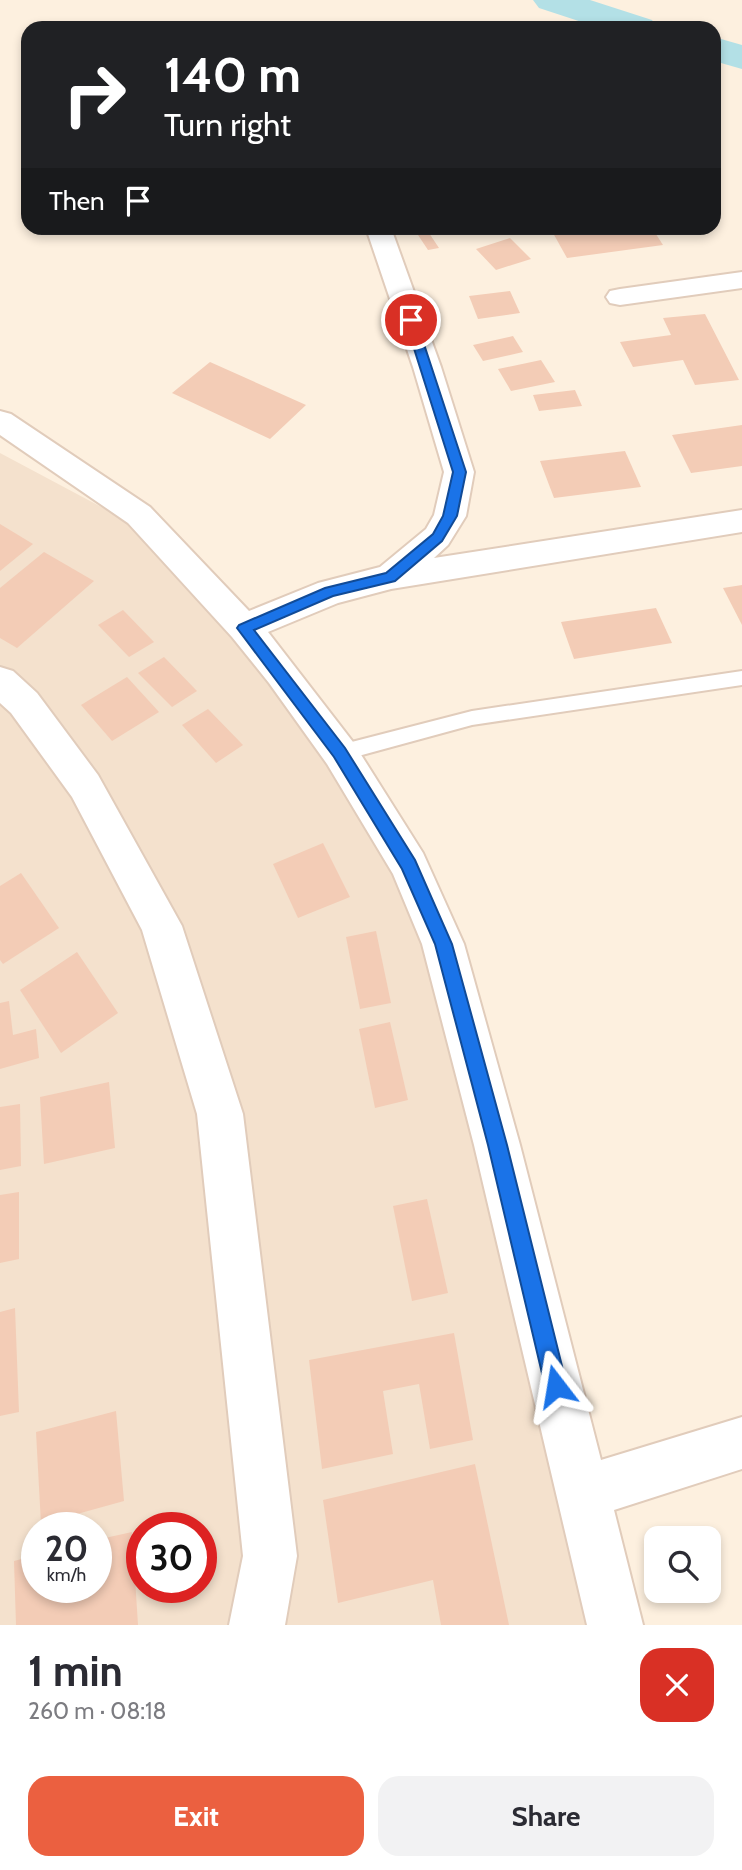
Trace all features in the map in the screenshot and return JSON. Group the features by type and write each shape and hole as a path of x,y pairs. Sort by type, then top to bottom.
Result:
{"street":[{"path":"380,235 427,367 459,472 450,516 438,537 391,577"},
{"path":"620,297 742,280"},
{"path":"0,421 139,515 244,628 282,673 340,753 409,865 443,944 497,1145 615,1625"},
{"path":"0,449 185,567"},
{"path":"244,628 330,592 391,577 742,521"},
{"path":"0,681 23,703 85,786 161,926 220,1114 270,1556 257,1625"},
{"path":"582,1493 742,1443"}],"lane":[{"path":"340,753 471,718 742,678"}],"shaded area":[{"path":"0,453 122,518 220,612 303,709 393,870 450,996 600,1625 0,1625"}],"building":[{"path":"418,235 430,235 439,248 428,250"},
{"path":"554,235 657,235 663,245 567,258"},
{"path":"510,238 531,259 496,270 476,249"},
{"path":"510,291 520,313 478,319 469,296"},
{"path":"705,314 739,380 695,385 683,360 633,367 620,342 671,335 663,318"},
{"path":"513,336 523,352 483,361 473,345"},
{"path":"541,360 555,382 511,391 498,369"},
{"path":"210,362 306,405 270,439 172,393"},
{"path":"575,390 582,406 539,411 533,395"},
{"path":"742,425 742,466 691,473 672,435"},
{"path":"625,451 641,487 554,498 540,461"},
{"path":"0,524 33,544 0,571"},
{"path":"44,552 94,581 17,648 0,638 0,588"},
{"path":"742,585 742,625 723,588"},
{"path":"656,608 672,643 574,659 561,622"},
{"path":"123,610 154,642 129,657 98,625"},
{"path":"164,657 197,691 172,707 138,673"},
{"path":"127,677 159,712 112,741 81,705"},
{"path":"208,709 243,745 216,763 182,725"},
{"path":"323,843 350,897 298,918 273,864"},
{"path":"21,873 59,928 3,964 0,960 0,886"},
{"path":"376,931 391,1003 360,1009 346,937"},
{"path":"77,952 118,1013 61,1053 20,990"},
{"path":"9,1001 13,1035 36,1029 39,1058 0,1069 0,1003"},
{"path":"390,1022 408,1100 375,1108 359,1029"},
{"path":"109,1082 115,1148 44,1164 40,1097"},
{"path":"20,1104 21,1166 0,1170 0,1107"},
{"path":"19,1192 19,1259 0,1263 0,1195"},
{"path":"427,1199 448,1293 412,1301 393,1206"},
{"path":"15,1308 19,1412 0,1416 0,1312"},
{"path":"454,1333 473,1440 430,1449 419,1384 383,1391 393,1454 322,1469 309,1360"},
{"path":"116,1411 124,1501 84,1512 40,1512 36,1432"},
{"path":"475,1464 509,1625 441,1625 433,1580 338,1603 323,1500"},
{"path":"126,1533 126,1603 137,1603 138,1625 16,1625 14,1561 21,1559 21,1603 112,1603 112,1536"}],"waterway":[{"path":"552,0 616,21"},
{"path":"721,51 742,57"}],"route":[{"path":"411,320 459,472 450,516 438,537 391,577 330,592 244,628 282,673 340,753 409,865 443,944 497,1145 556,1386"}]}
